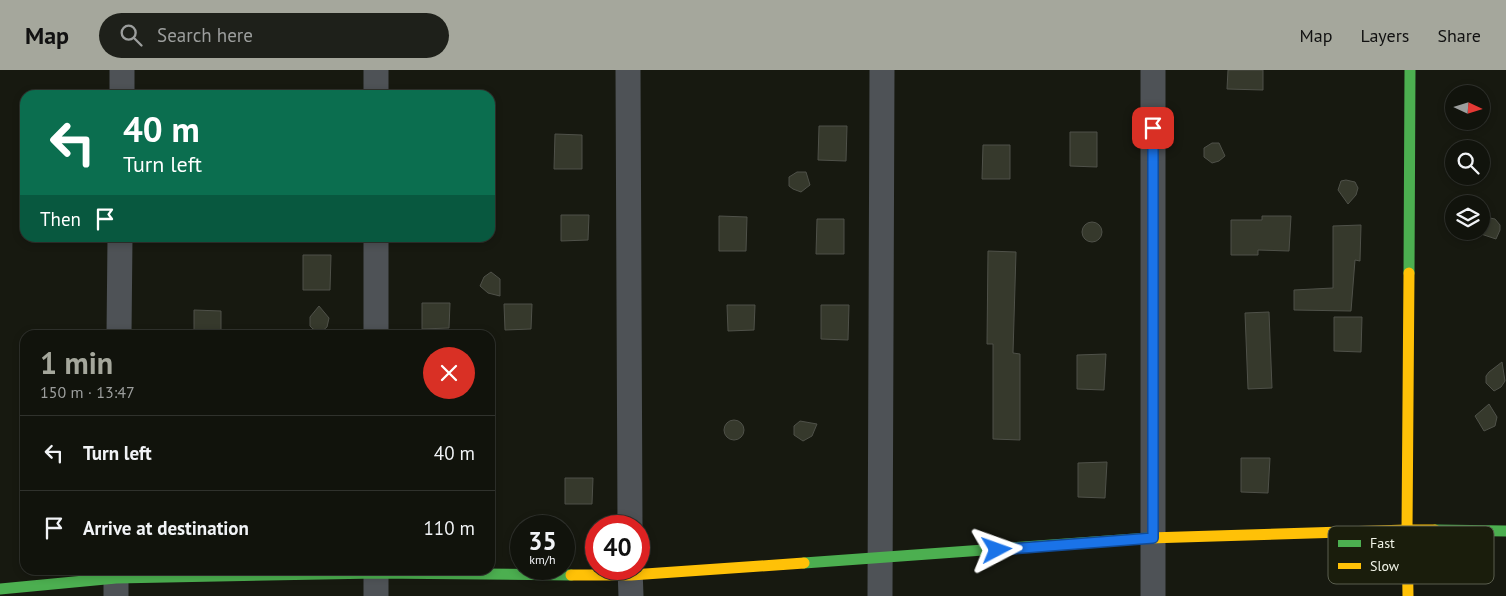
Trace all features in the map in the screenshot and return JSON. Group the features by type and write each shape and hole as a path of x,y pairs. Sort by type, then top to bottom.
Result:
{"street":[{"path":"122,70 122,90"},
{"path":"376,70 376,90"},
{"path":"628,70 630,515"},
{"path":"880,596 882,70"},
{"path":"1153,70 1153,596"},
{"path":"1407,526 1410,70"},
{"path":"119,330 120,242"},
{"path":"376,242 376,330"},
{"path":"650,578 880,558 1153,538 1328,532"},
{"path":"0,589 116,581 585,580"}],"building":[{"path":"1228,70 1263,70 1263,90 1227,89"},
{"path":"819,126 847,126 846,161 818,160"},
{"path":"1070,132 1097,132 1097,167 1070,166"},
{"path":"555,134 582,135 582,169 554,169"},
{"path":"1212,143 1219,143 1225,156 1219,161 1212,163 1204,157 1204,148"},
{"path":"983,145 1010,145 1010,179 982,179"},
{"path":"797,172 806,172 810,185 801,192 789,186 789,177"},
{"path":"1341,181 1355,182 1358,188 1356,195 1348,204 1338,190"},
{"path":"561,215 589,215 588,240 561,241"},
{"path":"719,216 747,217 746,251 719,251"},
{"path":"1262,216 1291,216 1289,251 1258,250 1258,255 1231,255 1231,220 1262,220"},
{"path":"1490,218 1495,219 1500,225 1496,239 1490,237"},
{"path":"817,219 844,219 844,254 816,254"},
{"path":"1092,222 1099,225 1102,232 1099,239 1092,242 1085,239 1082,232 1085,225"},
{"path":"1361,225 1360,261 1355,260 1351,311 1294,310 1294,290 1333,288 1333,226"},
{"path":"988,251 1016,252 1013,353 1020,354 1020,440 993,439 993,344 987,344"},
{"path":"303,255 331,255 330,290 303,290"},
{"path":"491,272 500,279 500,296 488,293 480,286 484,277"},
{"path":"422,303 450,303 449,328 422,329"},
{"path":"504,304 532,304 531,329 505,330"},
{"path":"727,305 755,305 754,330 728,331"},
{"path":"821,305 849,305 848,340 821,339"},
{"path":"319,306 329,318 327,327 323,330 313,329 310,326 310,317"},
{"path":"194,310 221,311 221,330 194,330"},
{"path":"1269,312 1272,388 1248,389 1245,313"},
{"path":"1334,317 1362,317 1361,352 1334,351"},
{"path":"1106,354 1104,390 1077,389 1077,355"},
{"path":"1502,362 1505,381 1501,387 1494,391 1486,383 1486,376"},
{"path":"1489,404 1497,417 1495,426 1484,431 1475,416"},
{"path":"734,420 741,423 744,430 741,437 734,440 727,437 724,430 727,423"},
{"path":"800,421 817,424 812,436 803,441 794,435 794,426"},
{"path":"1241,458 1270,458 1268,493 1241,492"},
{"path":"1107,462 1105,498 1078,497 1078,463"},
{"path":"565,478 593,478 592,504 565,504"}],"traffic: fast":[{"path":"1409,273 1410,70"},
{"path":"1494,531 1506,531"},
{"path":"804,563 1149,538"},
{"path":"495,574 510,574"},
{"path":"0,589 116,578 272,575"}],"traffic: slow":[{"path":"1407,526 1409,273"},
{"path":"1149,538 1328,532"},
{"path":"575,575 631,575 804,563"},
{"path":"1408,584 1408,596"}],"route":[{"path":"997,550 1153,538 1153,128"}]}
